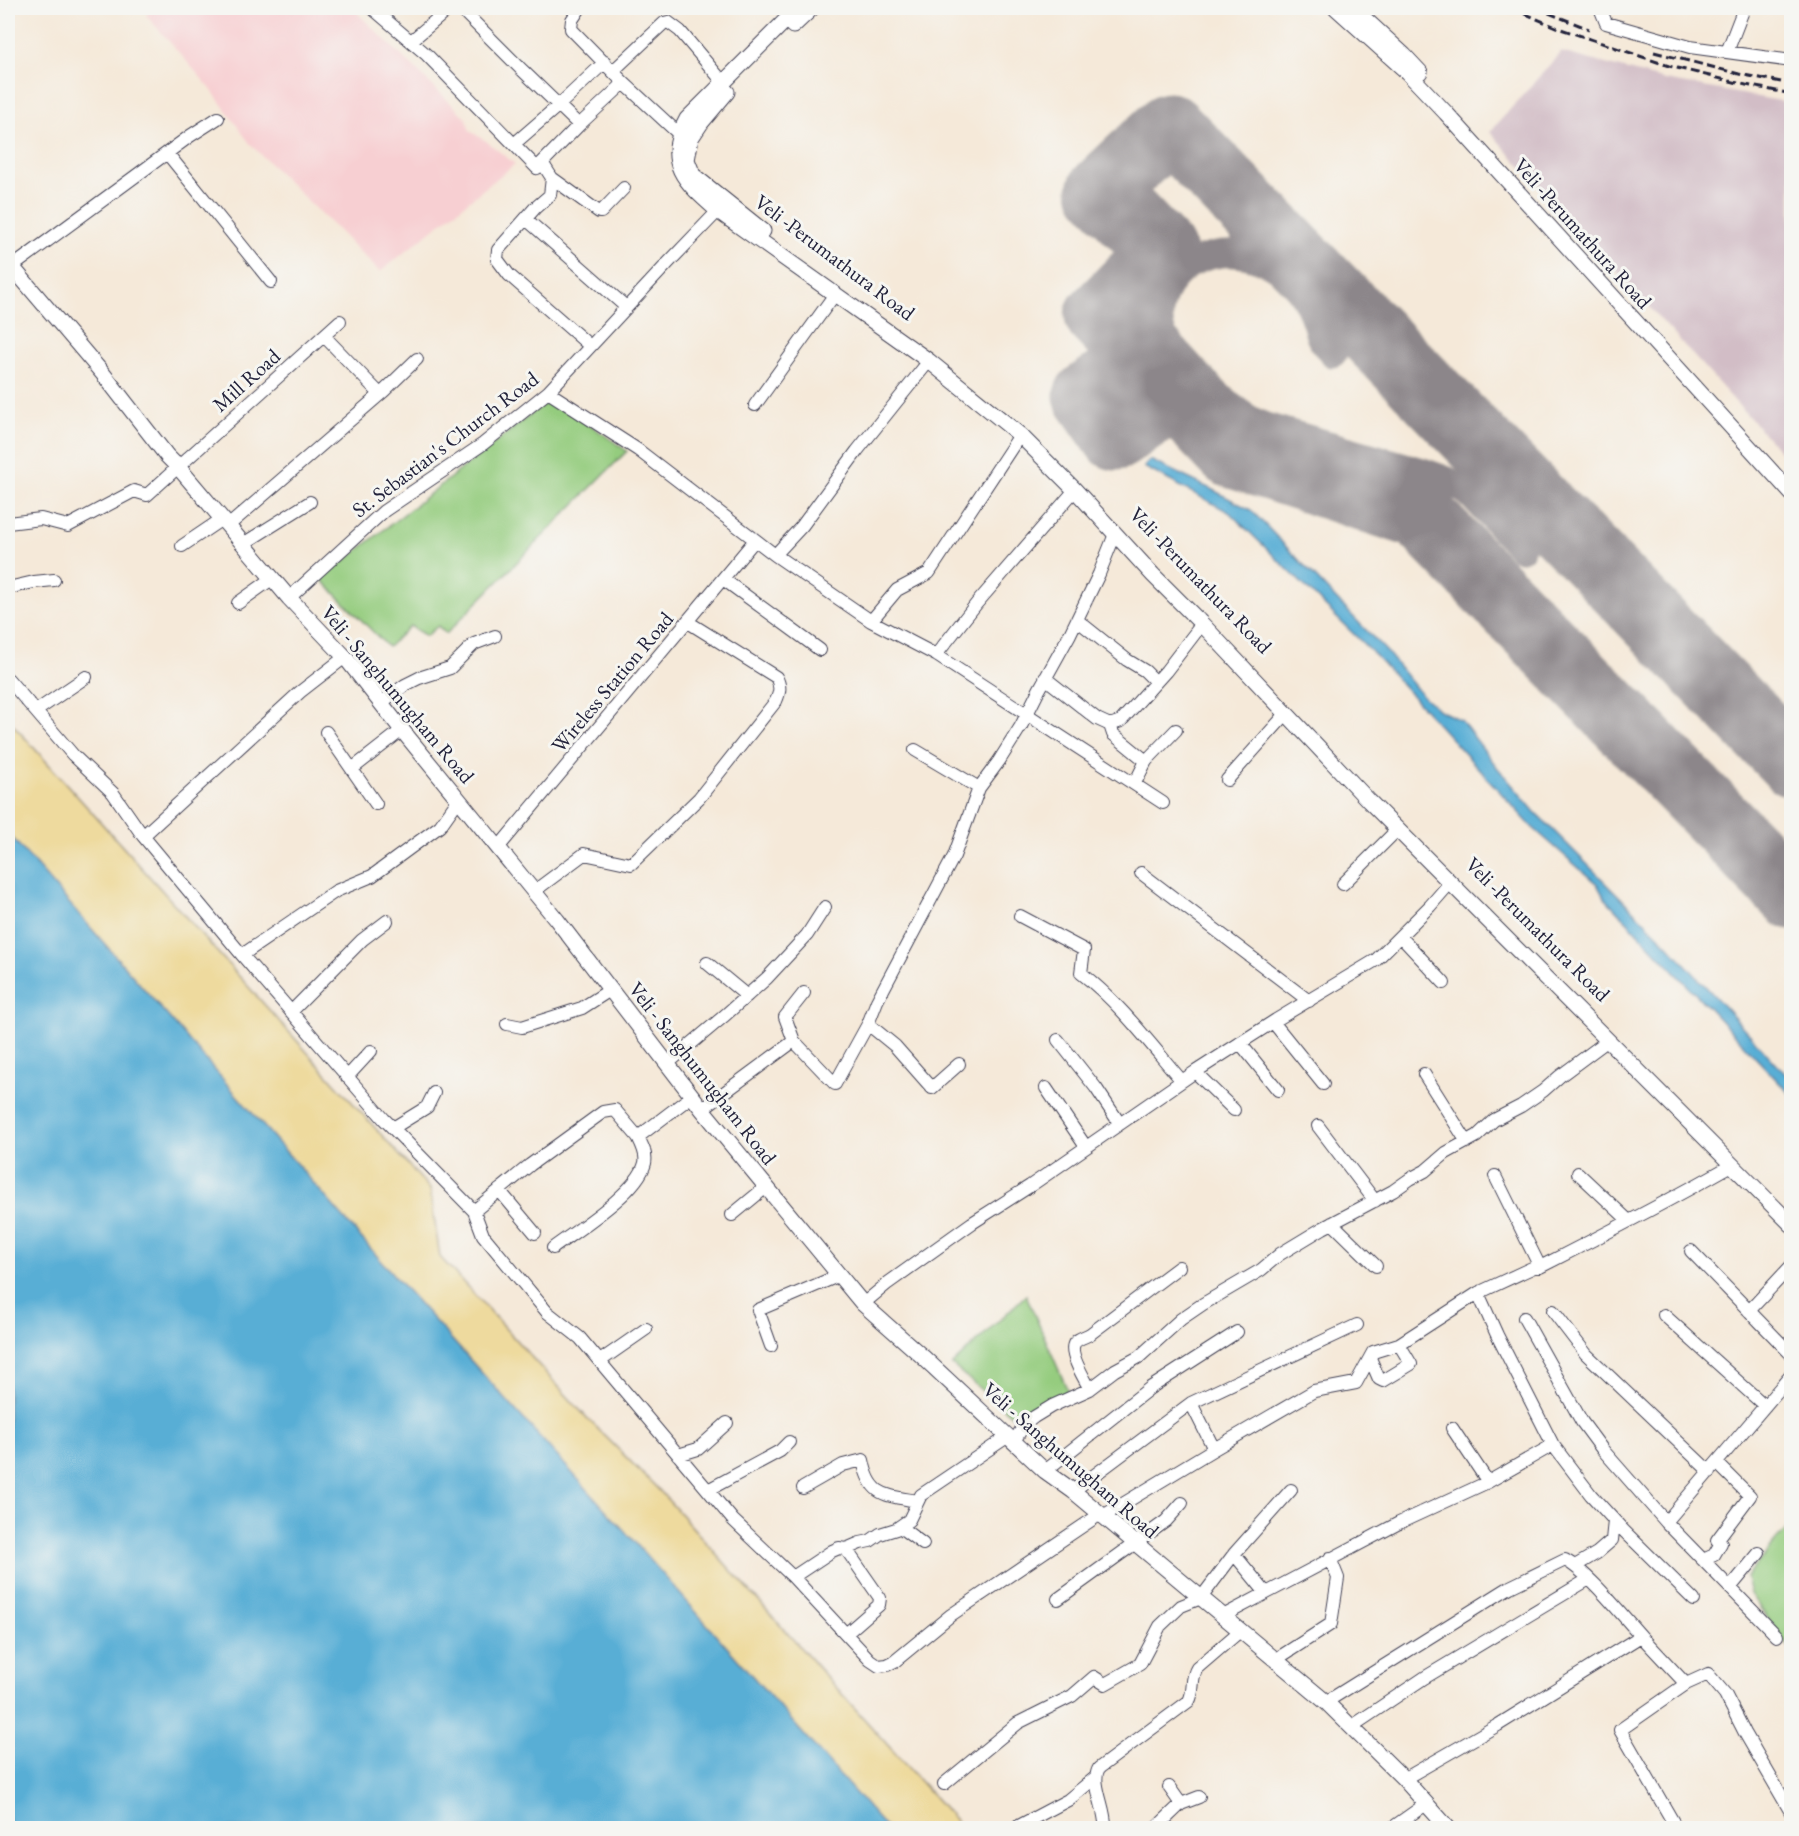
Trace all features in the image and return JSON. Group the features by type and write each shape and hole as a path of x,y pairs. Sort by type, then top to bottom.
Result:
{"main road":[{"name":"Veli -Perumathura Road","path":"812,8 717,102 701,123 691,138 687,160 693,175 803,262 961,375 1023,426 1463,885 1791,1213"},
{"name":"Veli -Perumathura Road","path":"1336,8 1407,72 1446,113 1791,494"},
{"path":"1353,8 1404,55 1433,86 1791,480"},
{"path":"794,9 687,119 679,134 676,152 680,169 691,187 718,211 929,361 1020,435 1075,490 1153,575 1397,830 1791,1225"},
{"name":"Veli - Sanghumugham Road","path":"10,269 104,375 167,456 289,598 345,657 533,892 702,1109 863,1304 1045,1471 1073,1491 1326,1702 1404,1779 1448,1828"}],"street":[{"path":"372,8 411,41 537,168"},
{"path":"384,17 394,8"},
{"path":"411,41 450,8"},
{"path":"460,8 579,124"},
{"path":"580,8 572,20 571,29 679,134"},
{"path":"1600,8 1606,23 1690,47 1791,62"},
{"path":"1727,52 1744,8"},
{"path":"514,144 559,105 664,23 668,22 680,31 723,82"},
{"path":"537,168 579,124 624,83"},
{"path":"10,269 218,118"},
{"path":"167,153 271,282"},
{"path":"537,168 543,164 552,178 599,212 624,188"},
{"path":"552,178 550,195 498,250 497,260 509,275 590,346"},
{"name":"St. Sebastian's Church Road","path":"289,598 384,511 483,444 548,392 718,211"},
{"path":"526,219 626,308"},
{"path":"755,405 835,294"},
{"name":"Mill Road","path":"8,523 41,519 68,526 134,491 147,495 340,321"},
{"path":"324,336 380,394"},
{"path":"182,546 225,522 380,394 417,359"},
{"path":"775,555 802,526 857,451 929,361"},
{"path":"548,392 638,450 775,555 871,621 936,655 1163,803"},
{"path":"871,621 897,590 922,578 932,569 1020,435"},
{"path":"936,655 977,603 1075,490"},
{"path":"243,544 310,502"},
{"path":"804,993 785,1017 795,1041 835,1084 954,856 979,788 999,761 1027,713 1077,620 1115,534"},
{"name":"Wireless Station Road","path":"498,848 755,540"},
{"path":"238,603 273,578"},
{"path":"723,579 820,650"},
{"path":"8,588 54,580"},
{"path":"1077,620 1127,660 1145,671 1156,682"},
{"path":"533,892 584,854 631,864 699,798 776,701 780,684 776,677 688,622"},
{"path":"1045,678 1097,719 1110,724 1121,722 1202,624"},
{"path":"381,704 405,685 450,668 474,644 495,636"},
{"path":"143,836 300,692 345,657"},
{"path":"36,711 86,677"},
{"path":"8,679 73,754 113,793 143,836 347,1077 474,1211 483,1235 490,1245 547,1312 580,1338 733,1520 793,1577 870,1660 879,1666 895,1661 960,1609 1096,1517 1103,1516 1314,1391 1356,1383 1373,1352 1399,1344 1478,1293 1534,1267 1540,1267 1732,1165"},
{"path":"1227,780 1286,714"},
{"path":"1110,724 1113,734 1146,762"},
{"path":"352,769 402,730"},
{"path":"1135,783 1146,762 1176,730"},
{"path":"326,732 376,804"},
{"path":"915,750 979,788"},
{"path":"242,955 336,891 372,876 440,826 459,799"},
{"path":"1343,884 1397,830"},
{"path":"1141,873 1309,1001"},
{"path":"863,1304 888,1283 972,1223 1195,1072 1376,960 1450,883"},
{"path":"667,1064 767,978 807,935 825,907"},
{"path":"1020,916 1084,950 1081,973 1143,1035 1182,1081"},
{"path":"291,1012 362,940 387,921"},
{"path":"1400,936 1444,982"},
{"path":"707,963 747,996"},
{"path":"507,1024 522,1028 582,1008 610,990"},
{"path":"1273,1022 1323,1084"},
{"path":"868,1024 895,1046 932,1088 959,1064"},
{"path":"1058,1040 1096,1088 1120,1124"},
{"path":"702,1109 795,1041"},
{"path":"793,1577 832,1551 870,1541 880,1534 900,1527 909,1520 917,1501 926,1491 1010,1439 1034,1417 1090,1389 1115,1370 1139,1357 1181,1319 1261,1270 1280,1254 1425,1171 1446,1153 1477,1136 1494,1120 1543,1091 1607,1041"},
{"path":"1240,1043 1278,1090"},
{"path":"347,1077 371,1052"},
{"path":"1195,1072 1234,1110"},
{"path":"1424,1074 1467,1142"},
{"path":"1046,1088 1086,1147"},
{"path":"393,1128 427,1107 434,1093"},
{"path":"638,1137 692,1096"},
{"path":"474,1211 530,1165 603,1112 615,1110 638,1137 645,1157 645,1163 638,1179 625,1193 553,1248"},
{"path":"1318,1126 1375,1201"},
{"path":"1578,1173 1629,1221"},
{"path":"1495,1176 1540,1267"},
{"path":"732,1215 766,1186"},
{"path":"499,1190 535,1233"},
{"path":"1332,1224 1376,1266"},
{"path":"1691,1251 1791,1355"},
{"path":"1749,1311 1791,1265"},
{"path":"1090,1389 1074,1357 1072,1347 1075,1342 1090,1334 1179,1267"},
{"path":"771,1346 758,1310 840,1275"},
{"path":"1478,1293 1501,1345 1553,1445 1614,1521 1694,1600"},
{"path":"1553,1311 1586,1354 1713,1467 1750,1496 1717,1540 1721,1543 1714,1555 1703,1560"},
{"path":"1664,1315 1765,1406"},
{"path":"1524,1318 1582,1422 1602,1449 1666,1522 1777,1636"},
{"path":"1073,1491 1191,1403 1357,1325"},
{"path":"600,1362 646,1329"},
{"path":"1045,1471 1150,1388 1237,1332"},
{"path":"1370,1358 1379,1379 1383,1381 1411,1364 1399,1344"},
{"path":"1666,1522 1791,1374"},
{"path":"1191,1403 1214,1449"},
{"path":"678,1455 698,1449 727,1424"},
{"path":"1452,1428 1488,1482"},
{"path":"708,1490 780,1451 789,1442"},
{"path":"1223,1616 1399,1523 1488,1482 1553,1445"},
{"path":"803,1488 843,1465 863,1460 867,1478 884,1495 917,1501"},
{"path":"944,1784 1018,1724 1072,1696 1094,1677 1105,1684 1140,1664 1160,1626 1181,1606 1201,1598 1234,1554 1291,1490"},
{"path":"1058,1599 1166,1521 1182,1503"},
{"path":"1575,1566 1597,1553 1612,1540 1614,1521"},
{"path":"900,1527 923,1544"},
{"path":"846,1549 879,1598 879,1605 847,1633"},
{"path":"1731,1588 1759,1553"},
{"path":"1234,1554 1266,1593"},
{"path":"1275,1660 1331,1624 1338,1578 1330,1558"},
{"path":"1326,1702 1510,1587 1565,1560 1589,1580 1686,1684"},
{"path":"1351,1727 1424,1678 1589,1580"},
{"path":"1106,1828 1096,1773 1103,1765 1189,1701 1193,1675 1197,1668 1240,1631"},
{"path":"1404,1779 1508,1719 1641,1636"},
{"path":"1672,1822 1620,1730 1686,1684 1708,1674 1725,1694 1791,1814"},
{"path":"1015,1828 1068,1800 1096,1777"},
{"path":"1169,1787 1180,1804"},
{"path":"1156,1828 1180,1804 1199,1797"},
{"path":"1392,1828 1426,1804"}],"shaded area":[{"path":"156,8 352,8 466,118 470,131 515,164 380,272 251,145 210,88 146,15"},
{"path":"1561,52 1665,80 1791,103 1791,463 1490,132"}],"green space":[{"path":"552,398 627,451 446,634 438,626 426,636 410,626 388,647 321,579"},
{"path":"1026,1295 1068,1391 1017,1420 952,1365"},
{"path":"1791,1524 1791,1651 1750,1594 1746,1577"}],"sand":[{"path":"8,719 430,1189 440,1257 588,1419 660,1491 962,1828 886,1828 623,1529 404,1287 8,833"}],"water":[{"path":"1150,460 1251,510 1387,652 1421,694 1439,710 1461,720 1535,812 1667,944 1791,1080 1791,1095 1604,897 1597,884 1532,827 1374,654 1229,512 1144,467"},
{"path":"8,833 404,1287 623,1529 886,1828 8,1828"}],"taxiway":[{"path":"1333,354 1322,342 1309,307 1296,286 1279,270 1264,261 1230,254 1198,261 1184,269 1172,282 1163,298 1160,318 1165,338 1212,388 1238,411 1266,426 1448,480 1469,494 1521,549"}],"runway":[{"path":"1792,762 1169,127 1102,190 1162,252 1099,316 1141,360 1088,396 1116,436 1174,395 1230,453 1420,515 1792,895"}],"railway":[{"path":"1512,8 1558,28 1669,66 1792,94"},
{"path":"1536,8 1589,29"},
{"path":"1654,52 1739,74 1792,84"}]}
